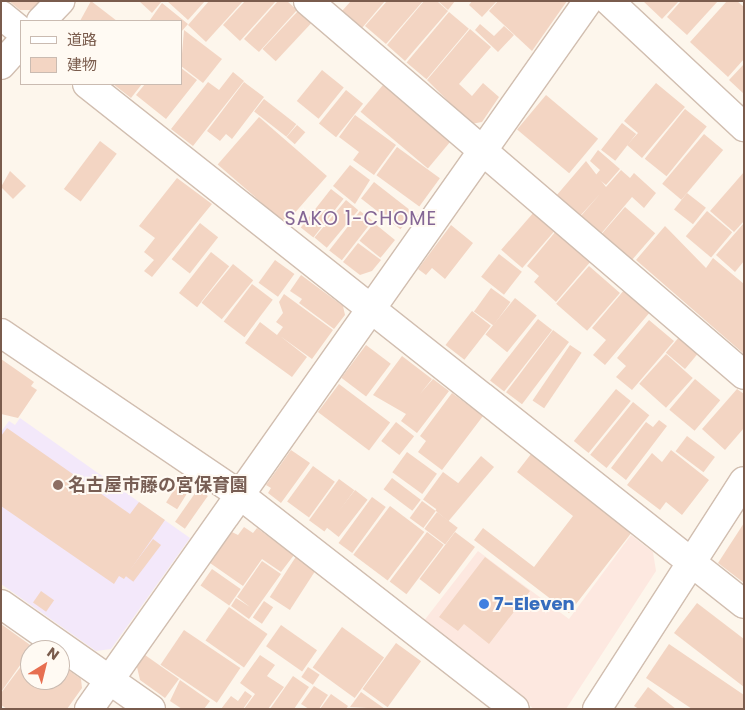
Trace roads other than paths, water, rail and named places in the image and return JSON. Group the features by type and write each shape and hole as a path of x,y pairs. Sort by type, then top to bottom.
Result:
{"street":[{"path":"42,20 60,1"},
{"path":"308,1 744,375"},
{"path":"89,709 588,1"},
{"path":"609,1 744,127"},
{"path":"1,15 20,30"},
{"path":"1,65 20,44"},
{"path":"88,85 744,604"},
{"path":"1,333 240,495 515,709"},
{"path":"597,709 744,482"},
{"path":"1,604 151,709"}],"place":[{"name":"名古屋市藤の宮保育園","path":"58,485"},
{"name":"7-Eleven","path":"484,604"}],"district":[{"name":"SAKO 1-CHOME","path":"361,219"}]}
